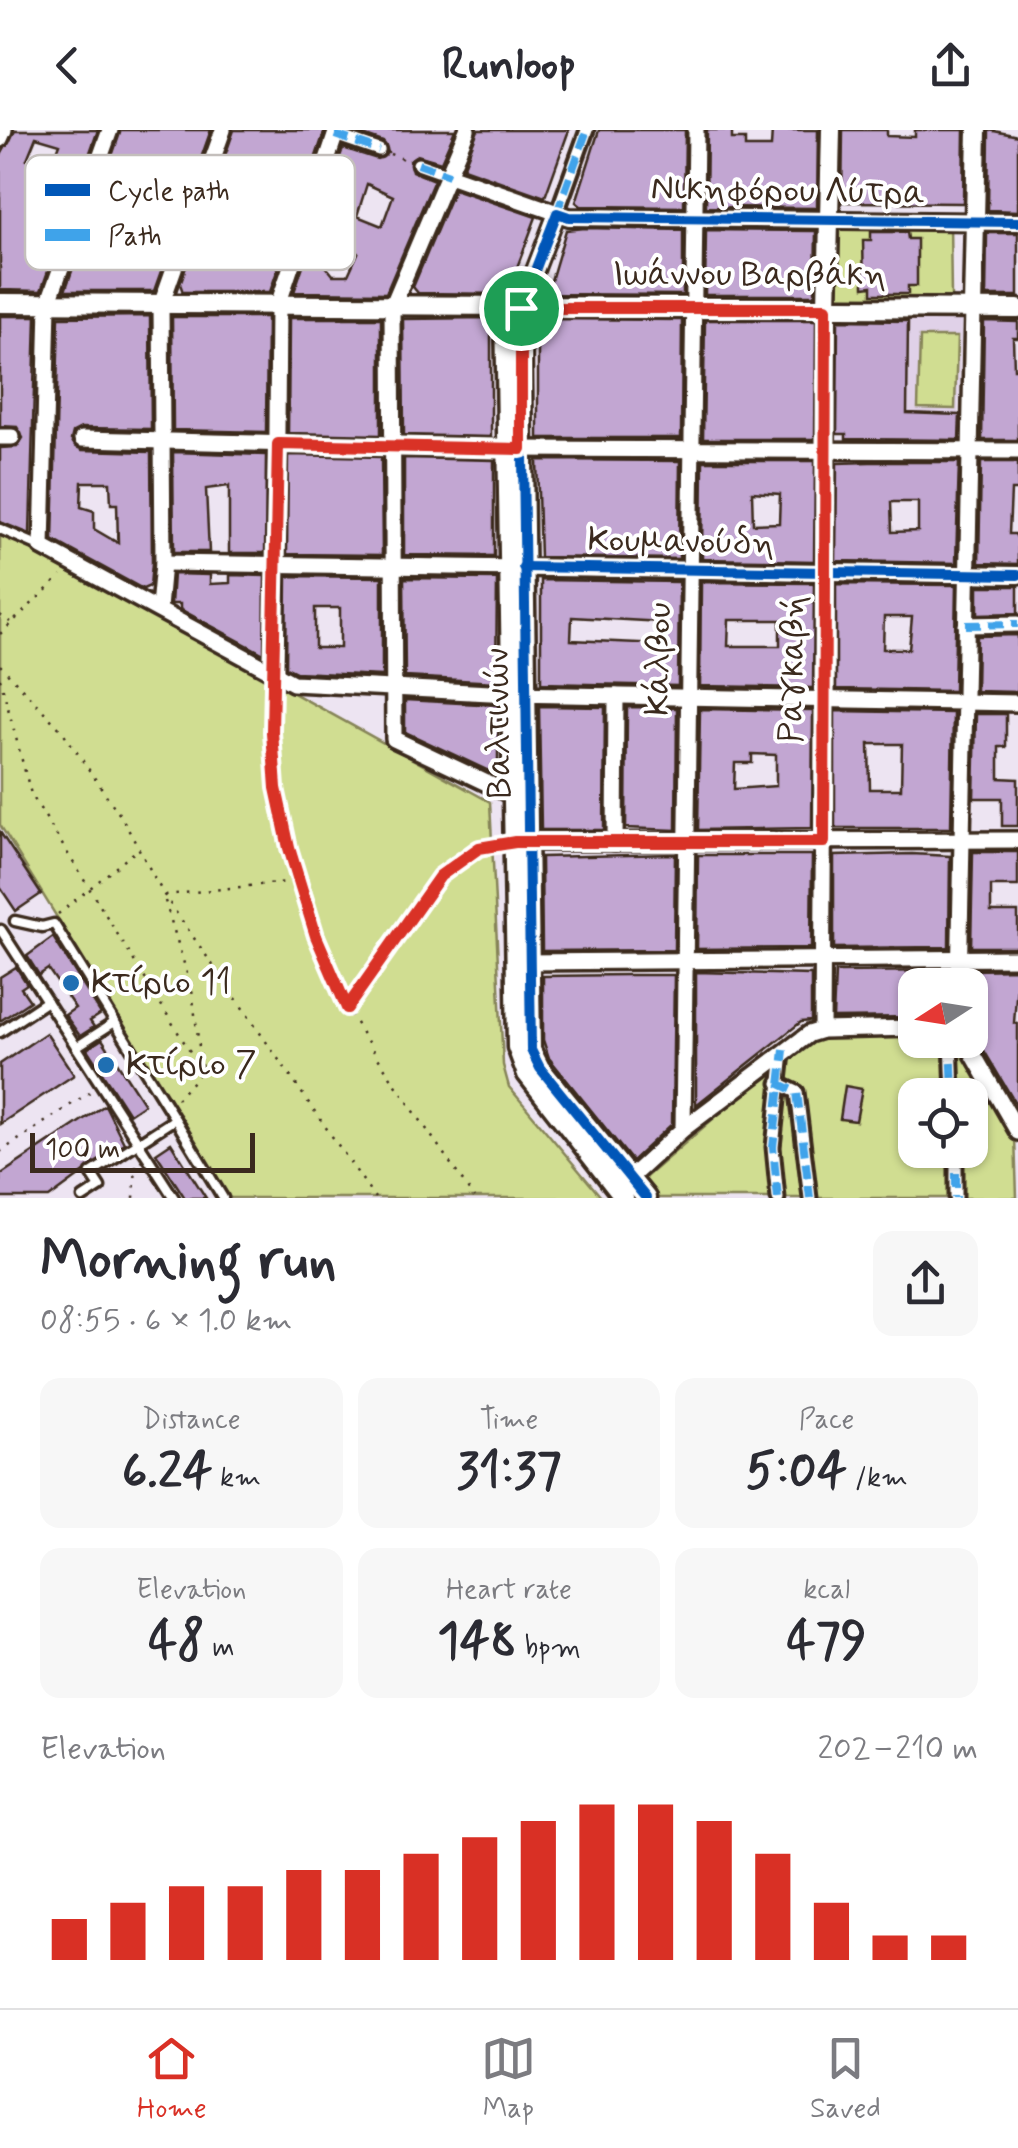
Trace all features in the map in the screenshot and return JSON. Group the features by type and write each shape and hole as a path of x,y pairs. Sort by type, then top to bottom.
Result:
{"street":[{"path":"0,139 4,130"},
{"path":"101,155 110,130"},
{"path":"214,155 223,130"},
{"path":"468,130 392,308 394,739 514,796"},
{"name":"Βαλτινών","path":"587,130 558,213 513,308 524,962 520,1062 624,1188 646,1198"},
{"name":"Κάλβου","path":"683,1130 696,130"},
{"name":"Ραγκαβή","path":"822,1030 826,308 831,130"},
{"path":"959,968 977,130"},
{"path":"336,132 379,150"},
{"name":"Νικηφόρου Λύτρα","path":"418,164 568,217 1018,222"},
{"path":"60,270 48,304 42,547 293,683 518,695 1018,703"},
{"path":"160,608 162,305 174,270"},
{"path":"274,674 278,305 290,270"},
{"name":"Ιωάννου Βαρβάκη","path":"0,302 392,308 1018,309"},
{"path":"82,439 513,449 1018,452"},
{"name":"Κουμανούδη","path":"163,563 1018,575"},
{"path":"966,625 1018,624"},
{"name":"Βαλτινών","path":"518,695 514,796 522,842"},
{"path":"614,842 616,696"},
{"path":"522,842 1018,840"},
{"path":"524,962 1018,958"},
{"path":"624,1188 683,1130 784,1050 822,1030 898,1028"},
{"path":"778,1198 773,1147 784,1050"},
{"path":"975,1058 1018,1132"},
{"path":"778,1084 797,1092 810,1198"},
{"path":"956,1168 956,1198"}],"lane":[{"path":"0,529 42,547"},
{"path":"15,920 42,927 54,924 223,1198"},
{"path":"1,930 174,1198"},
{"path":"0,1032 47,1002"},
{"path":"76,1047 114,1022"},
{"path":"83,1198 100,1187 91,1173 175,1119"}],"path":[{"path":"379,150 418,164"},
{"path":"0,634 73,563"},
{"path":"0,615 12,623"},
{"path":"0,665 62,732 164,895 375,1198"},
{"path":"274,674 272,732 276,788 298,881 316,936 347,1008 474,1198"},
{"path":"0,678 31,794 202,1072"},
{"path":"347,1008 440,876 479,848 522,842"},
{"path":"56,916 138,848"},
{"path":"164,895 298,881"},
{"path":"164,895 192,990 202,1072 172,1105"},
{"path":"0,1152 100,1085"},
{"path":"134,1198 138,1142"}],"shaded area":[{"path":"875,320 961,321 957,443 871,441"}],"green space":[{"path":"950,221 951,297 833,298 832,222"},
{"path":"920,337 957,337 955,409 918,408"},
{"path":"0,535 32,548 490,802 503,1065 509,1087 602,1198 230,1198 0,825"},
{"path":"898,1034 898,1058 970,1058 982,1078 898,1078 898,1168 988,1168 988,1089 1015,1137 1017,1198 653,1198 640,1182 801,1043 820,1036"}],"building":[{"path":"15,130 98,130 89,155 56,155 60,144 36,137 29,155 25,155 25,270 48,270 41,291 0,290 0,157"},
{"path":"121,130 211,130 202,155 112,155"},
{"path":"234,130 325,130 317,155 225,155"},
{"path":"349,130 455,130 441,162 417,155 410,160 412,171 434,180 386,293 294,292 301,270 348,275 355,270 355,155 341,155 343,148 377,159 388,152 383,142","holes":["367,184 393,196 382,226 357,216"]},
{"path":"478,130 569,130 545,197 463,168"},
{"path":"599,130 685,130 684,207 581,206 576,202"},
{"path":"707,130 732,130 732,139 745,139 745,147 771,147 772,130 818,130 817,208 706,207"},
{"path":"843,130 887,130 887,136 915,137 915,130 964,130 963,203 842,202"},
{"path":"989,130 1018,136 1018,211 988,210"},
{"path":"454,189 536,217 507,294 418,293 413,287"},
{"path":"566,230 683,230 683,295 547,294"},
{"path":"706,230 816,231 815,295 705,295"},
{"path":"871,232 907,232 908,239 917,239 917,286 908,286 908,294 872,294 872,286 864,287 863,240 871,240"},
{"path":"987,233 1018,233 1018,296 986,296"},
{"path":"72,270 161,270 154,291 65,291"},
{"path":"185,270 277,270 270,292 183,292 180,284"},
{"path":"0,316 36,316 30,534 0,522 0,448 17,447 23,438 17,427 0,426"},
{"path":"150,316 151,429 81,428 73,432 71,440 82,450 151,452 152,563 150,586 143,589 53,540 59,317","holes":["82,482 110,482 111,504 117,504 118,543 94,529 94,511 81,507"]},
{"path":"172,317 267,317 266,432 173,430"},
{"path":"289,318 381,318 381,435 288,433"},
{"path":"491,318 491,437 404,435 403,319"},
{"path":"538,319 682,320 681,438 538,438"},
{"path":"705,320 816,320 815,439 703,439"},
{"path":"838,320 908,321 907,413 960,415 959,440 846,439 846,434 837,434"},
{"path":"984,321 1018,322 1018,338 1013,338 1014,369 1018,369 1018,440 982,440"},
{"path":"173,452 266,455 265,553 229,553 229,486 206,489 209,552 174,552"},
{"path":"288,455 381,457 382,555 287,554"},
{"path":"404,458 494,460 494,556 404,555"},
{"path":"537,460 680,461 679,559 540,557"},
{"path":"703,461 815,461 814,561 702,559","holes":["752,492 780,494 779,523 753,524"]},
{"path":"959,462 956,563 836,561 837,463","holes":["891,502 918,502 918,531 892,532"]},
{"path":"981,462 1018,462 1018,490 1011,490 1009,534 1015,534 1018,540 1018,564 979,563"},
{"path":"173,574 210,575 210,584 230,583 230,575 265,576 264,654 180,609 180,604 171,604"},
{"path":"287,576 382,577 382,676 296,672 286,667","holes":["315,608 340,608 340,648 315,648"]},
{"path":"404,578 497,579 496,682 405,677"},
{"path":"541,580 679,582 678,686 541,683","holes":["572,617 662,622 661,644 571,640"]},
{"path":"701,582 814,583 813,688 700,686","holes":["729,620 780,620 780,646 728,646"]},
{"path":"836,584 956,585 954,691 836,689","holes":["884,617 912,617 909,649 883,649"]},
{"path":"978,586 1018,586 1018,613 978,614"},
{"path":"1018,635 1018,692 976,691 977,636"},
{"path":"405,700 498,705 498,769 493,773 405,732"},
{"path":"539,706 605,707 604,830 541,830"},
{"path":"627,707 677,708 676,830 626,828"},
{"path":"700,709 813,711 812,828 698,830","holes":["752,754 776,755 776,786 734,789 735,763 752,763"]},
{"path":"835,711 953,713 951,828 835,828","holes":["869,744 902,744 901,789 870,789"]},
{"path":"976,714 1006,714 1006,747 999,747 999,778 1018,779 1018,826 1002,826 1002,798 974,798"},
{"path":"0,832 41,894 16,911 0,887"},
{"path":"973,852 1018,852 1018,886 991,886 991,912 1018,912 1018,947 971,947"},
{"path":"675,854 674,950 542,951 541,857"},
{"path":"698,855 812,855 811,948 697,949"},
{"path":"834,856 950,856 949,947 834,948"},
{"name":"Κτίριο 11","path":"53,937 101,1014 90,1021 94,1027 80,1036 65,1015 75,1008 48,969 39,975 27,956"},
{"path":"16,967 27,984 21,988 30,1001 0,1021 0,977"},
{"path":"1018,969 1014,1023 1018,1024 1018,1108 988,1057 988,970"},
{"path":"898,971 898,1017 833,1018 835,972"},
{"path":"696,972 811,975 811,1021 801,1022 696,1105"},
{"path":"674,975 672,1124 632,1161 549,1058 543,1040 543,976"},
{"path":"46,1033 74,1075 0,1124 0,1064"},
{"name":"Κτίριο 7","path":"102,1039 144,1104 129,1114 87,1049"},
{"path":"845,1086 862,1089 856,1121 840,1119"},
{"path":"105,1105 124,1143 49,1198 0,1198 0,1175"},
{"path":"171,1143 206,1198 185,1198 156,1153"}],"marked path":[{"path":"557,213 587,130"},
{"path":"335,135 379,150"},
{"path":"418,164 449,175"},
{"path":"966,625 1018,624"},
{"path":"778,1198 773,1147 784,1050"},
{"path":"952,1058 952,1078"},
{"path":"778,1083 797,1092 810,1198"},
{"path":"956,1168 956,1198"}],"cycle path":[{"path":"646,1198 540,1068 531,1050 521,307 557,213 569,217 1018,222"},
{"path":"523,567 1018,575"}],"place":[{"name":"Κτίριο 11","path":"71,983"},
{"name":"Κτίριο 7","path":"106,1065"}],"route":[{"path":"521,308 826,308 824,842 515,842 479,848 440,876 347,1008 316,936 289,848 276,788 272,732 278,444 521,449 521,308"}]}
